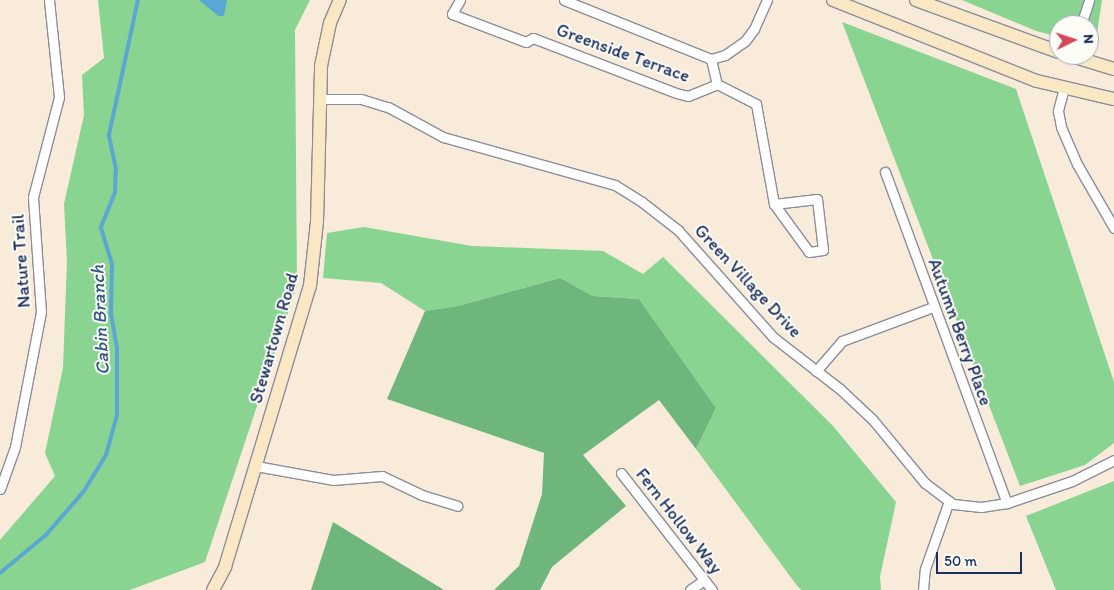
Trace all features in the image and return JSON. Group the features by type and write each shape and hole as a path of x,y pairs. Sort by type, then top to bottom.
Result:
{"street":[{"name":"Nature Trail","path":"0,489 16,447 41,312 33,197 59,97 49,0"},
{"name":"Stewartown Road","path":"213,590 224,567 310,286 317,222 321,66 330,23 340,0"},
{"name":"Greenside Terrace","path":"460,0 452,14 526,42 533,38 676,93 688,96 717,84"},
{"name":"Greenside Terrace","path":"564,0 711,59 725,55 745,41 754,29 767,0"},
{"path":"833,0 1037,81 1114,99"},
{"path":"916,0 1049,48"},
{"path":"1084,15 1089,0"},
{"path":"711,59 717,84 756,104 759,109 774,204 809,252 823,250 817,199 774,204"},
{"path":"1099,64 1114,68"},
{"path":"1064,88 1058,111 1061,127 1077,164 1114,228"},
{"name":"Green Village Drive","path":"319,99 361,99 388,107 443,136 615,185 642,202 678,230 773,337 840,388 873,420 925,483 949,501 981,507 1007,503 1072,481 1114,460"},
{"name":"Autumn Berry Place","path":"885,172 933,307 1007,503"},
{"path":"816,371 842,341 933,307"},
{"path":"256,466 333,480 382,476 422,495 457,506"},
{"name":"Fern Hollow Way","path":"621,473 712,590"},
{"path":"923,590 925,569 949,501"},
{"path":"690,590 704,580"}],"green space":[{"path":"98,0 310,0 295,30 297,286 205,562 130,590 0,590 0,540 55,476 45,453 63,368 67,261 64,204 84,115 82,75 104,58"},
{"path":"962,0 1102,0 1099,20 1099,15 1049,15 1049,34 1036,31"},
{"path":"842,22 1016,89 1114,382 1114,443 1085,465 1020,486"},
{"path":"364,227 472,246 603,251 643,274 663,257 833,426 896,502 880,577 881,590 802,590 798,587 696,449 716,408 639,299 593,296 560,278 458,306 425,311 381,283 323,278 327,233"},
{"path":"560,278 593,296 639,299 716,408 696,449 659,400 583,455 626,506 552,567 540,590 494,590 519,566 542,494 544,453 387,399 425,311 458,306"},
{"path":"1114,481 1114,590 1056,590 1026,516"},
{"path":"333,522 444,590 311,590"}],"water":[{"path":"199,0 227,0 224,16 218,16"}],"waterway":[{"name":"Cabin Branch","path":"0,573 46,535 84,491 106,455 117,415 117,348 111,313 112,264 101,227 115,192 116,169 109,135 138,0"}]}
